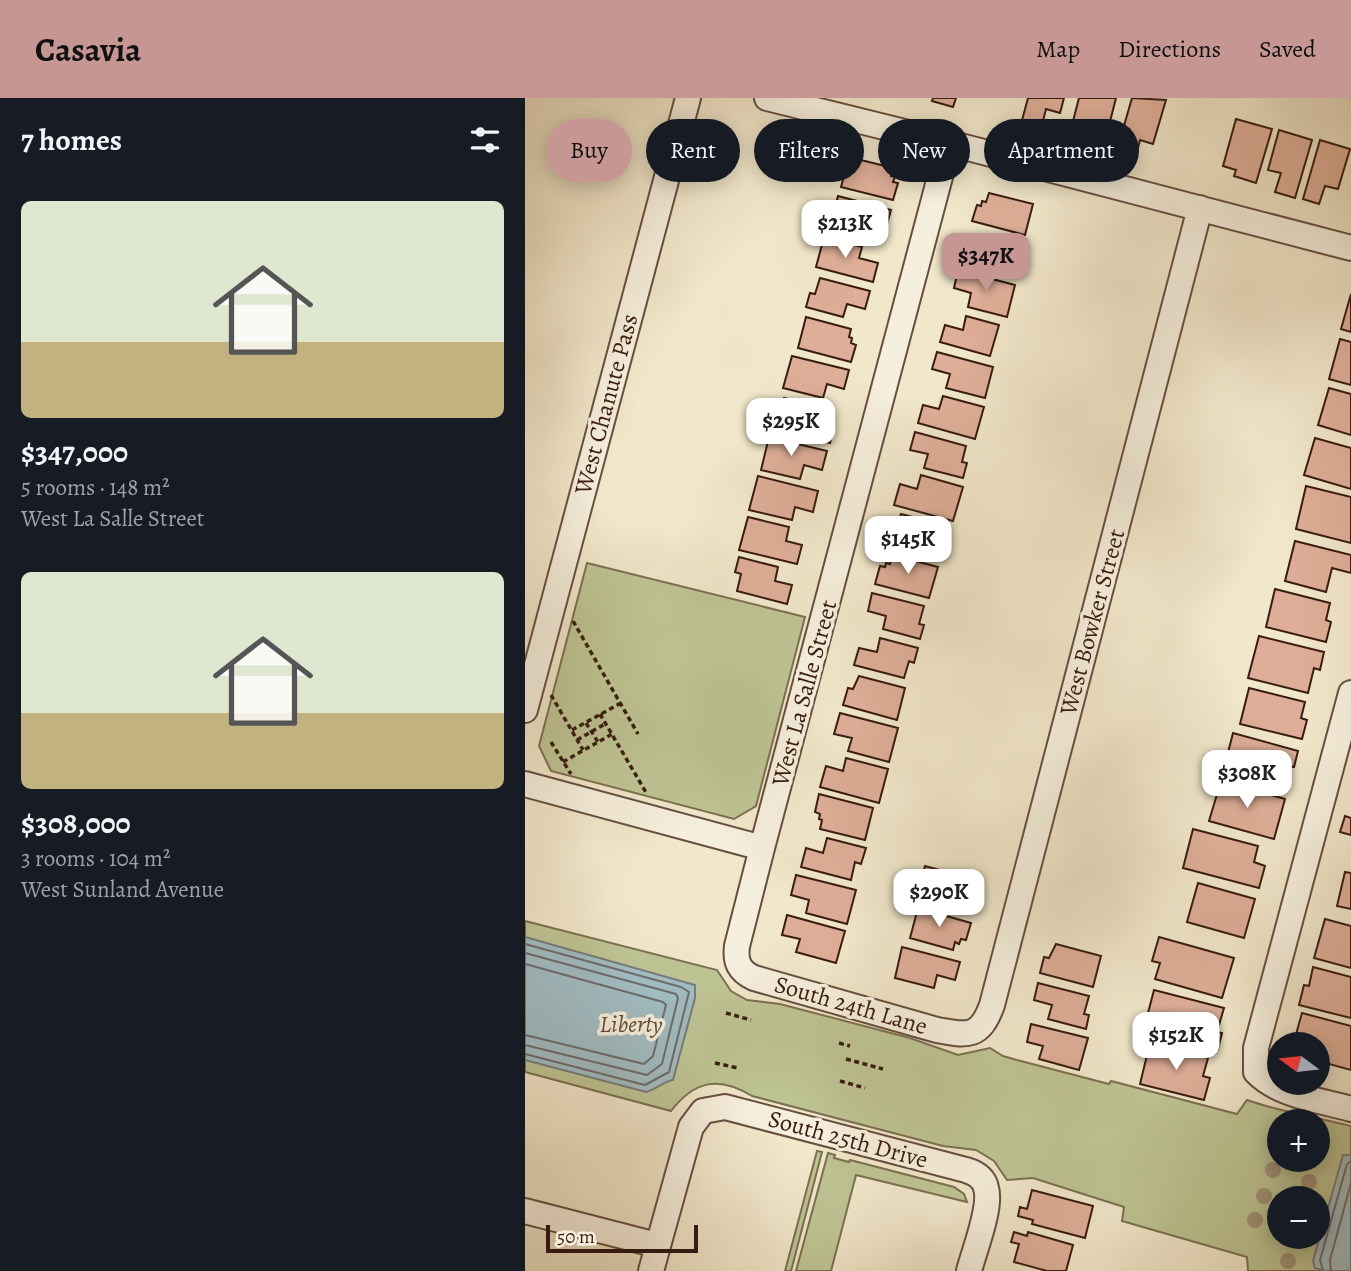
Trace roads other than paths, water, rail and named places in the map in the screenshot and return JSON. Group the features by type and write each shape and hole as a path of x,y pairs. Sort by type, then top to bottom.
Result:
{"street":[{"name":"West Chanute Pass","path":"525,710 688,98"},
{"path":"767,98 878,125"},
{"path":"970,148 1351,248"},
{"name":"West La Salle Street","path":"736,958 762,848 939,182"},
{"name":"West Bowker Street","path":"977,1032 987,1020 992,1005 1200,208"},
{"path":"1351,693 1257,1048 1256,1072 1281,1088 1351,1109"},
{"path":"525,784 762,848"},
{"name":"South 24th Lane","path":"736,958 745,974 754,978 937,1030 966,1034 977,1032"},
{"name":"South 25th Drive","path":"657,1245 687,1136 703,1111 733,1109 978,1175 986,1186 986,1208 969,1271"},
{"path":"525,1211 657,1245 651,1271"}],"water":[{"path":"525,937 695,985 695,998 673,1080 646,1092 525,1060"},
{"path":"1343,1155 1351,1155 1351,1271 1325,1271 1315,1268 1313,1261 1316,1249 1330,1249 1330,1201"}],"park label":[{"name":"Liberty","path":"631,1024"}]}
